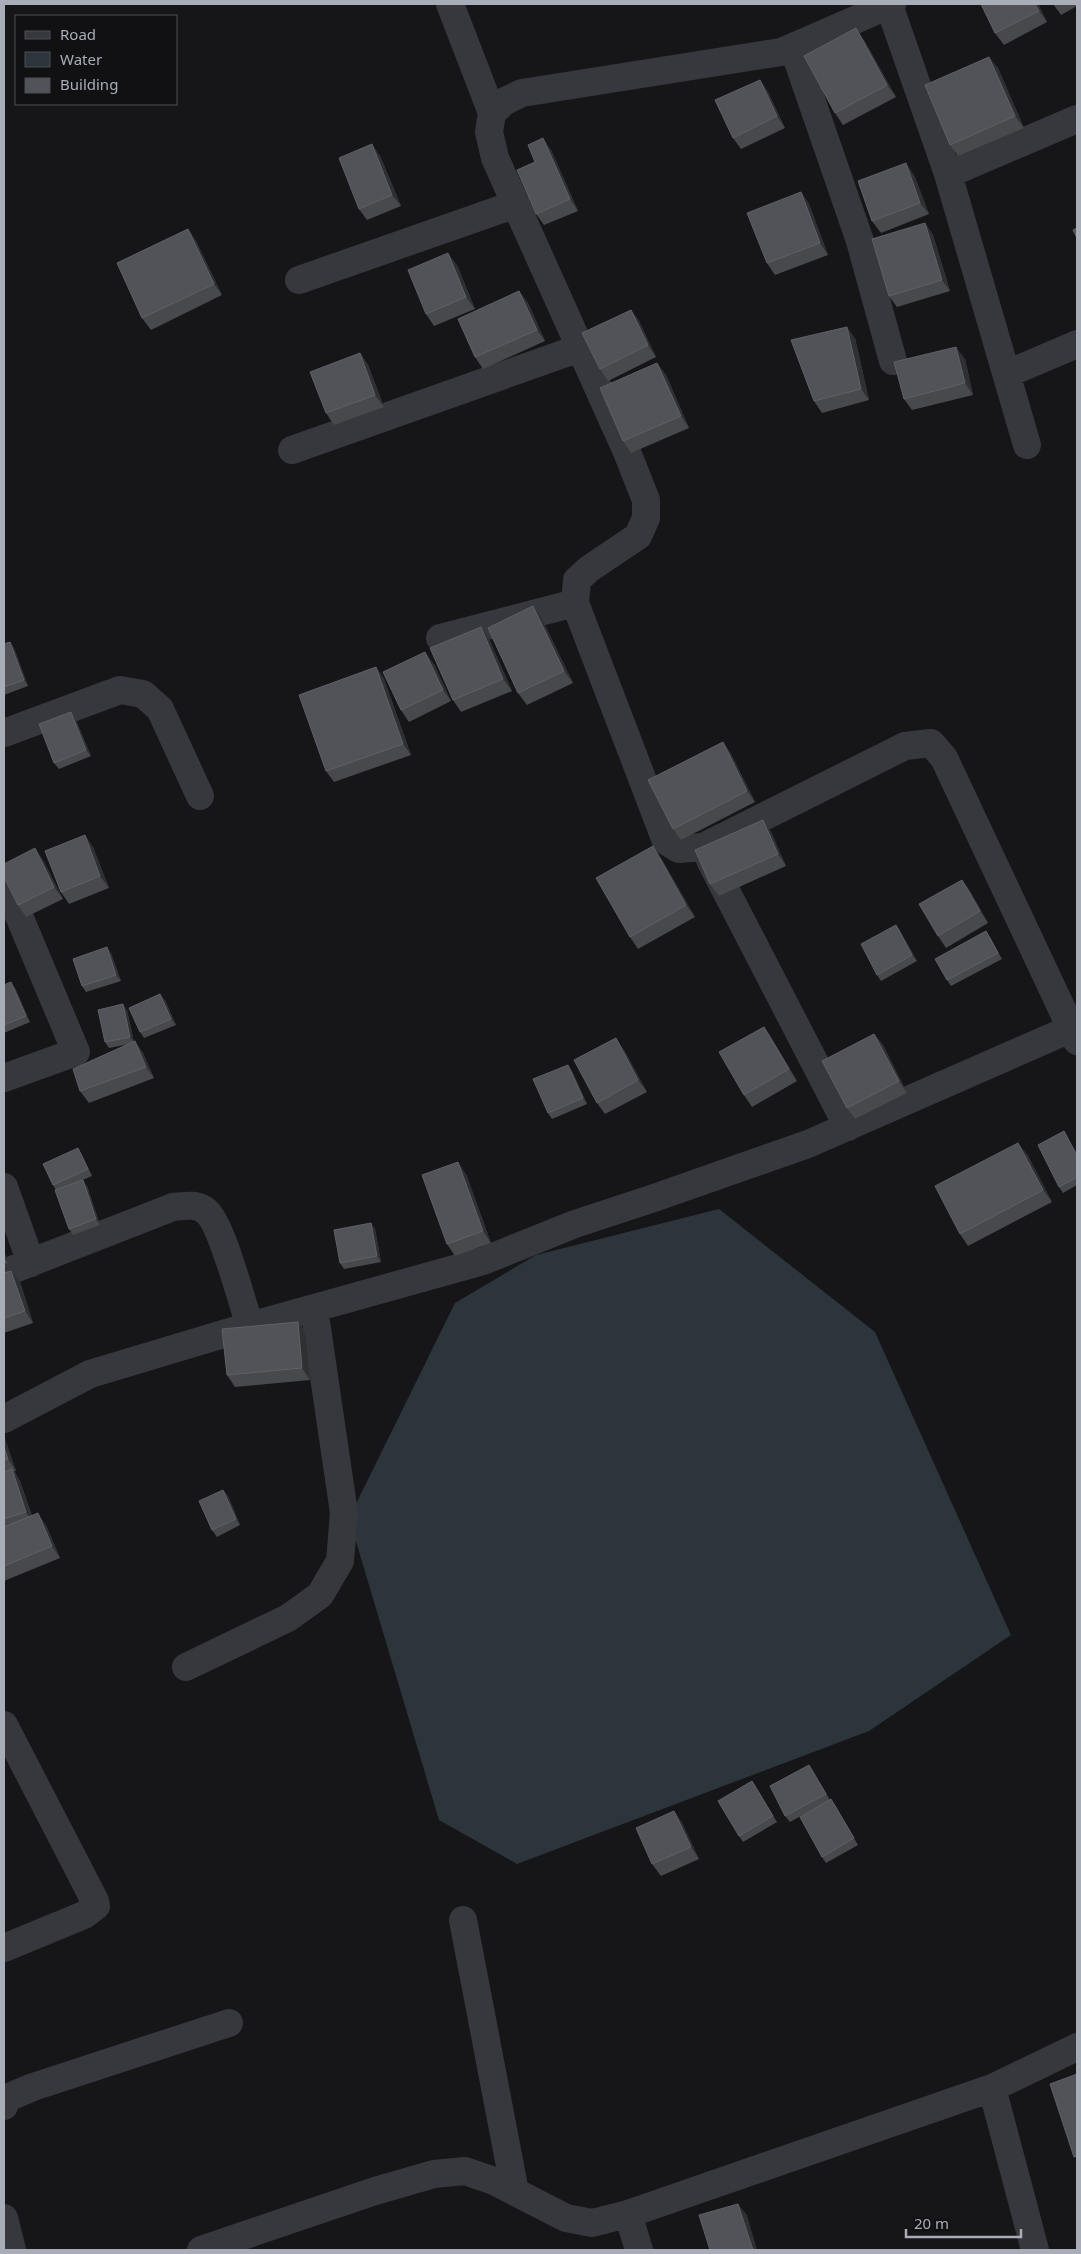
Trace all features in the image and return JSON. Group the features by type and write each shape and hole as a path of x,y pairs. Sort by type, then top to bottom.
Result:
{"street":[{"path":"4,1419 90,1374 250,1326 483,1261 575,1224 808,1144 1075,1032 944,758 931,743 905,746 703,847 680,849 666,841 575,603 577,580 589,569 638,536 646,518 646,500 495,158 489,132 492,113 450,4"},
{"path":"492,113 505,101 522,93 781,52 891,5 948,174 1028,445"},
{"path":"793,47 860,241 893,361"},
{"path":"948,174 1077,119"},
{"path":"299,280 516,204"},
{"path":"1007,374 1077,344"},
{"path":"292,450 580,348"},
{"path":"440,638 575,603"},
{"path":"4,733 120,690 143,694 160,709 200,796"},
{"path":"703,847 848,1127"},
{"path":"4,880 76,1052 4,1078"},
{"path":"4,1187 31,1263"},
{"path":"4,1273 173,1208 191,1205 206,1211 218,1228 250,1326"},
{"path":"186,1668 288,1618 320,1595 340,1561 344,1513 314,1308"},
{"path":"4,1725 67,1844 96,1906 84,1915 4,1948"},
{"path":"462,1920 515,2192"},
{"path":"5,2099 33,2087 229,2022"},
{"path":"201,2250 375,2191 434,2174 465,2171 494,2181 566,2218 592,2223 628,2214 992,2088 1077,2047"},
{"path":"992,2088 1035,2250"},
{"path":"628,2214 640,2250"},
{"path":"4,2218 12,2250"}],"water":[{"path":"719,1209 875,1332 1011,1635 869,1731 517,1864 439,1820 349,1518 455,1303 536,1255"}],"building":[{"path":"981,4 1035,4 1039,11 995,33"},
{"path":"856,28 887,85 835,113 804,56"},
{"path":"989,57 1015,116 950,145 925,85"},
{"path":"760,80 777,116 733,138 715,100"},
{"path":"543,138 570,199 536,214 517,170 535,162 528,145"},
{"path":"372,144 392,195 359,209 339,158"},
{"path":"906,163 920,203 872,221 858,181"},
{"path":"801,192 820,243 767,263 747,213"},
{"path":"925,223 942,280 889,296 872,239"},
{"path":"1077,228 1077,238 1073,230"},
{"path":"188,229 214,284 142,318 117,263"},
{"path":"448,253 466,297 426,314 408,270"},
{"path":"519,291 537,330 475,357 458,319"},
{"path":"631,310 648,345 600,369 582,333"},
{"path":"847,327 861,389 814,401 791,340"},
{"path":"956,347 965,383 904,399 894,362"},
{"path":"360,353 375,395 326,413 310,372"},
{"path":"657,363 681,416 623,441 600,388"},
{"path":"533,606 564,671 518,693 488,628"},
{"path":"481,627 503,679 453,700 430,648"},
{"path":"10,642 24,680 4,687 4,644"},
{"path":"425,652 443,690 401,710 383,672"},
{"path":"376,667 403,744 326,771 299,695"},
{"path":"71,712 86,750 54,763 39,724"},
{"path":"723,742 747,791 673,829 648,780"},
{"path":"763,820 778,854 710,884 695,850"},
{"path":"85,835 100,876 61,892 45,851"},
{"path":"653,846 686,905 630,937 596,878"},
{"path":"35,848 54,887 18,905 4,877 4,864"},
{"path":"962,880 980,911 938,936 919,904"},
{"path":"896,925 912,955 877,975 861,944"},
{"path":"986,931 998,953 947,980 935,959"},
{"path":"107,947 116,975 82,986 73,959"},
{"path":"11,982 26,1016 4,1025 4,985"},
{"path":"160,994 171,1019 140,1032 129,1008"},
{"path":"123,1004 130,1037 105,1042 98,1010"},
{"path":"764,1027 789,1069 744,1095 719,1052"},
{"path":"874,1034 899,1081 847,1108 822,1061"},
{"path":"616,1038 638,1080 597,1103 574,1060"},
{"path":"135,1041 146,1067 80,1091 73,1069"},
{"path":"568,1065 583,1098 548,1113 533,1079"},
{"path":"1064,1131 1077,1156 1077,1177 1059,1187 1038,1145"},
{"path":"1018,1143 1043,1190 960,1234 935,1186"},
{"path":"78,1148 88,1169 53,1185 43,1164"},
{"path":"458,1162 483,1231 447,1244 422,1175"},
{"path":"83,1180 96,1219 69,1229 55,1190"},
{"path":"371,1223 377,1256 340,1263 334,1230"},
{"path":"11,1271 25,1311 4,1318 4,1273"},
{"path":"298,1322 302,1368 227,1375 222,1329"},
{"path":"4,1447 8,1459 4,1460"},
{"path":"12,1469 26,1512 4,1519 4,1472"},
{"path":"223,1490 236,1519 212,1530 199,1501"},
{"path":"38,1513 52,1546 4,1566 4,1527"},
{"path":"809,1765 826,1794 785,1816 770,1786"},
{"path":"752,1781 773,1816 739,1836 718,1801"},
{"path":"831,1799 854,1838 822,1857 800,1817"},
{"path":"674,1811 691,1847 652,1864 636,1828"},
{"path":"1077,2074 1077,2156 1074,2157 1050,2084"},
{"path":"738,2204 753,2250 710,2250 699,2215"}]}
